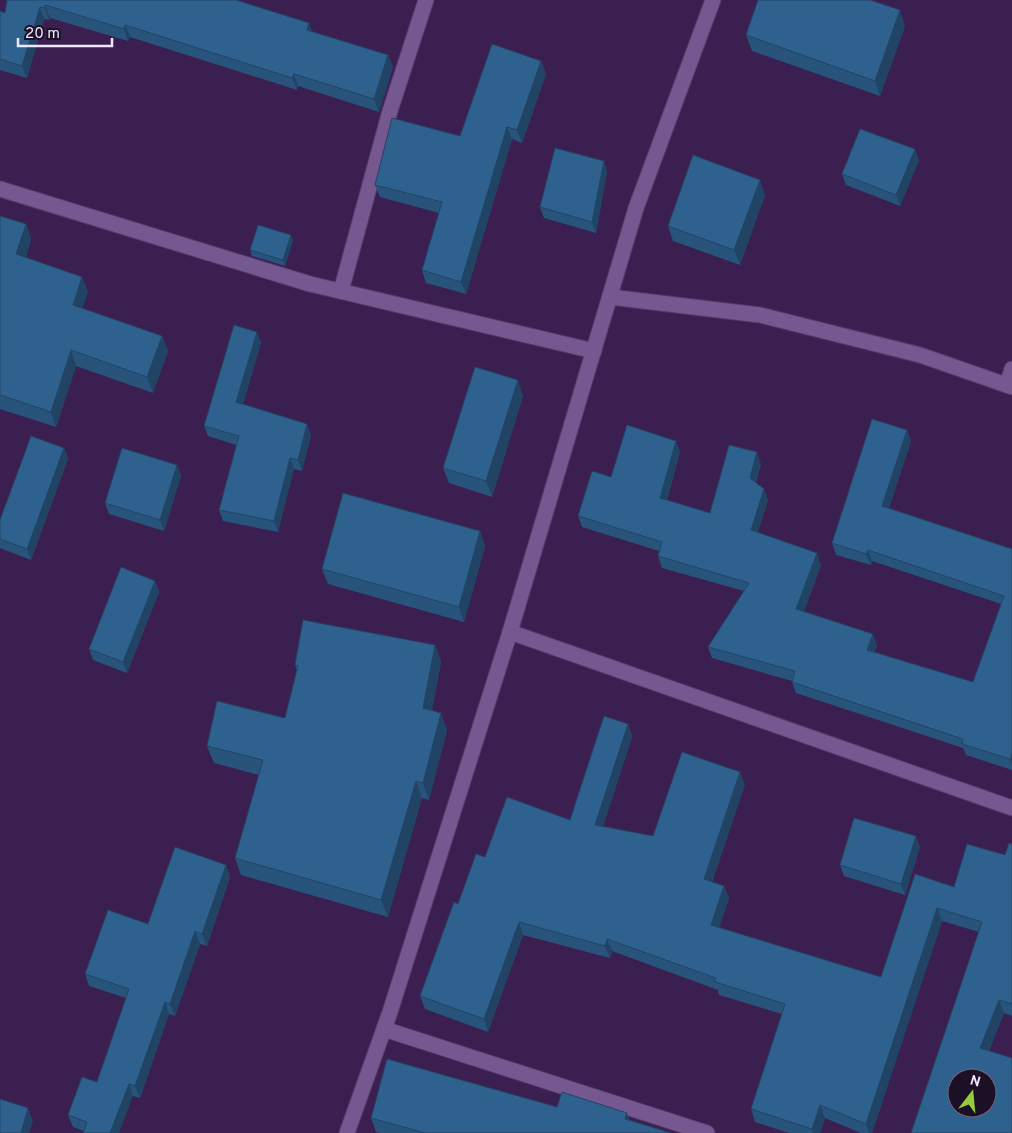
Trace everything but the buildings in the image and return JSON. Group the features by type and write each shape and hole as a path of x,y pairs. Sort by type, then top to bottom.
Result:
{"street":[{"path":"341,291 390,111 426,0"},
{"path":"347,1133 384,1029 510,632 636,208 707,2"},
{"path":"0,189 301,282 594,351"},
{"path":"610,297 760,315 920,355 1010,386 1012,370"},
{"path":"510,632 1012,808"},
{"path":"384,1029 707,1133"}]}
